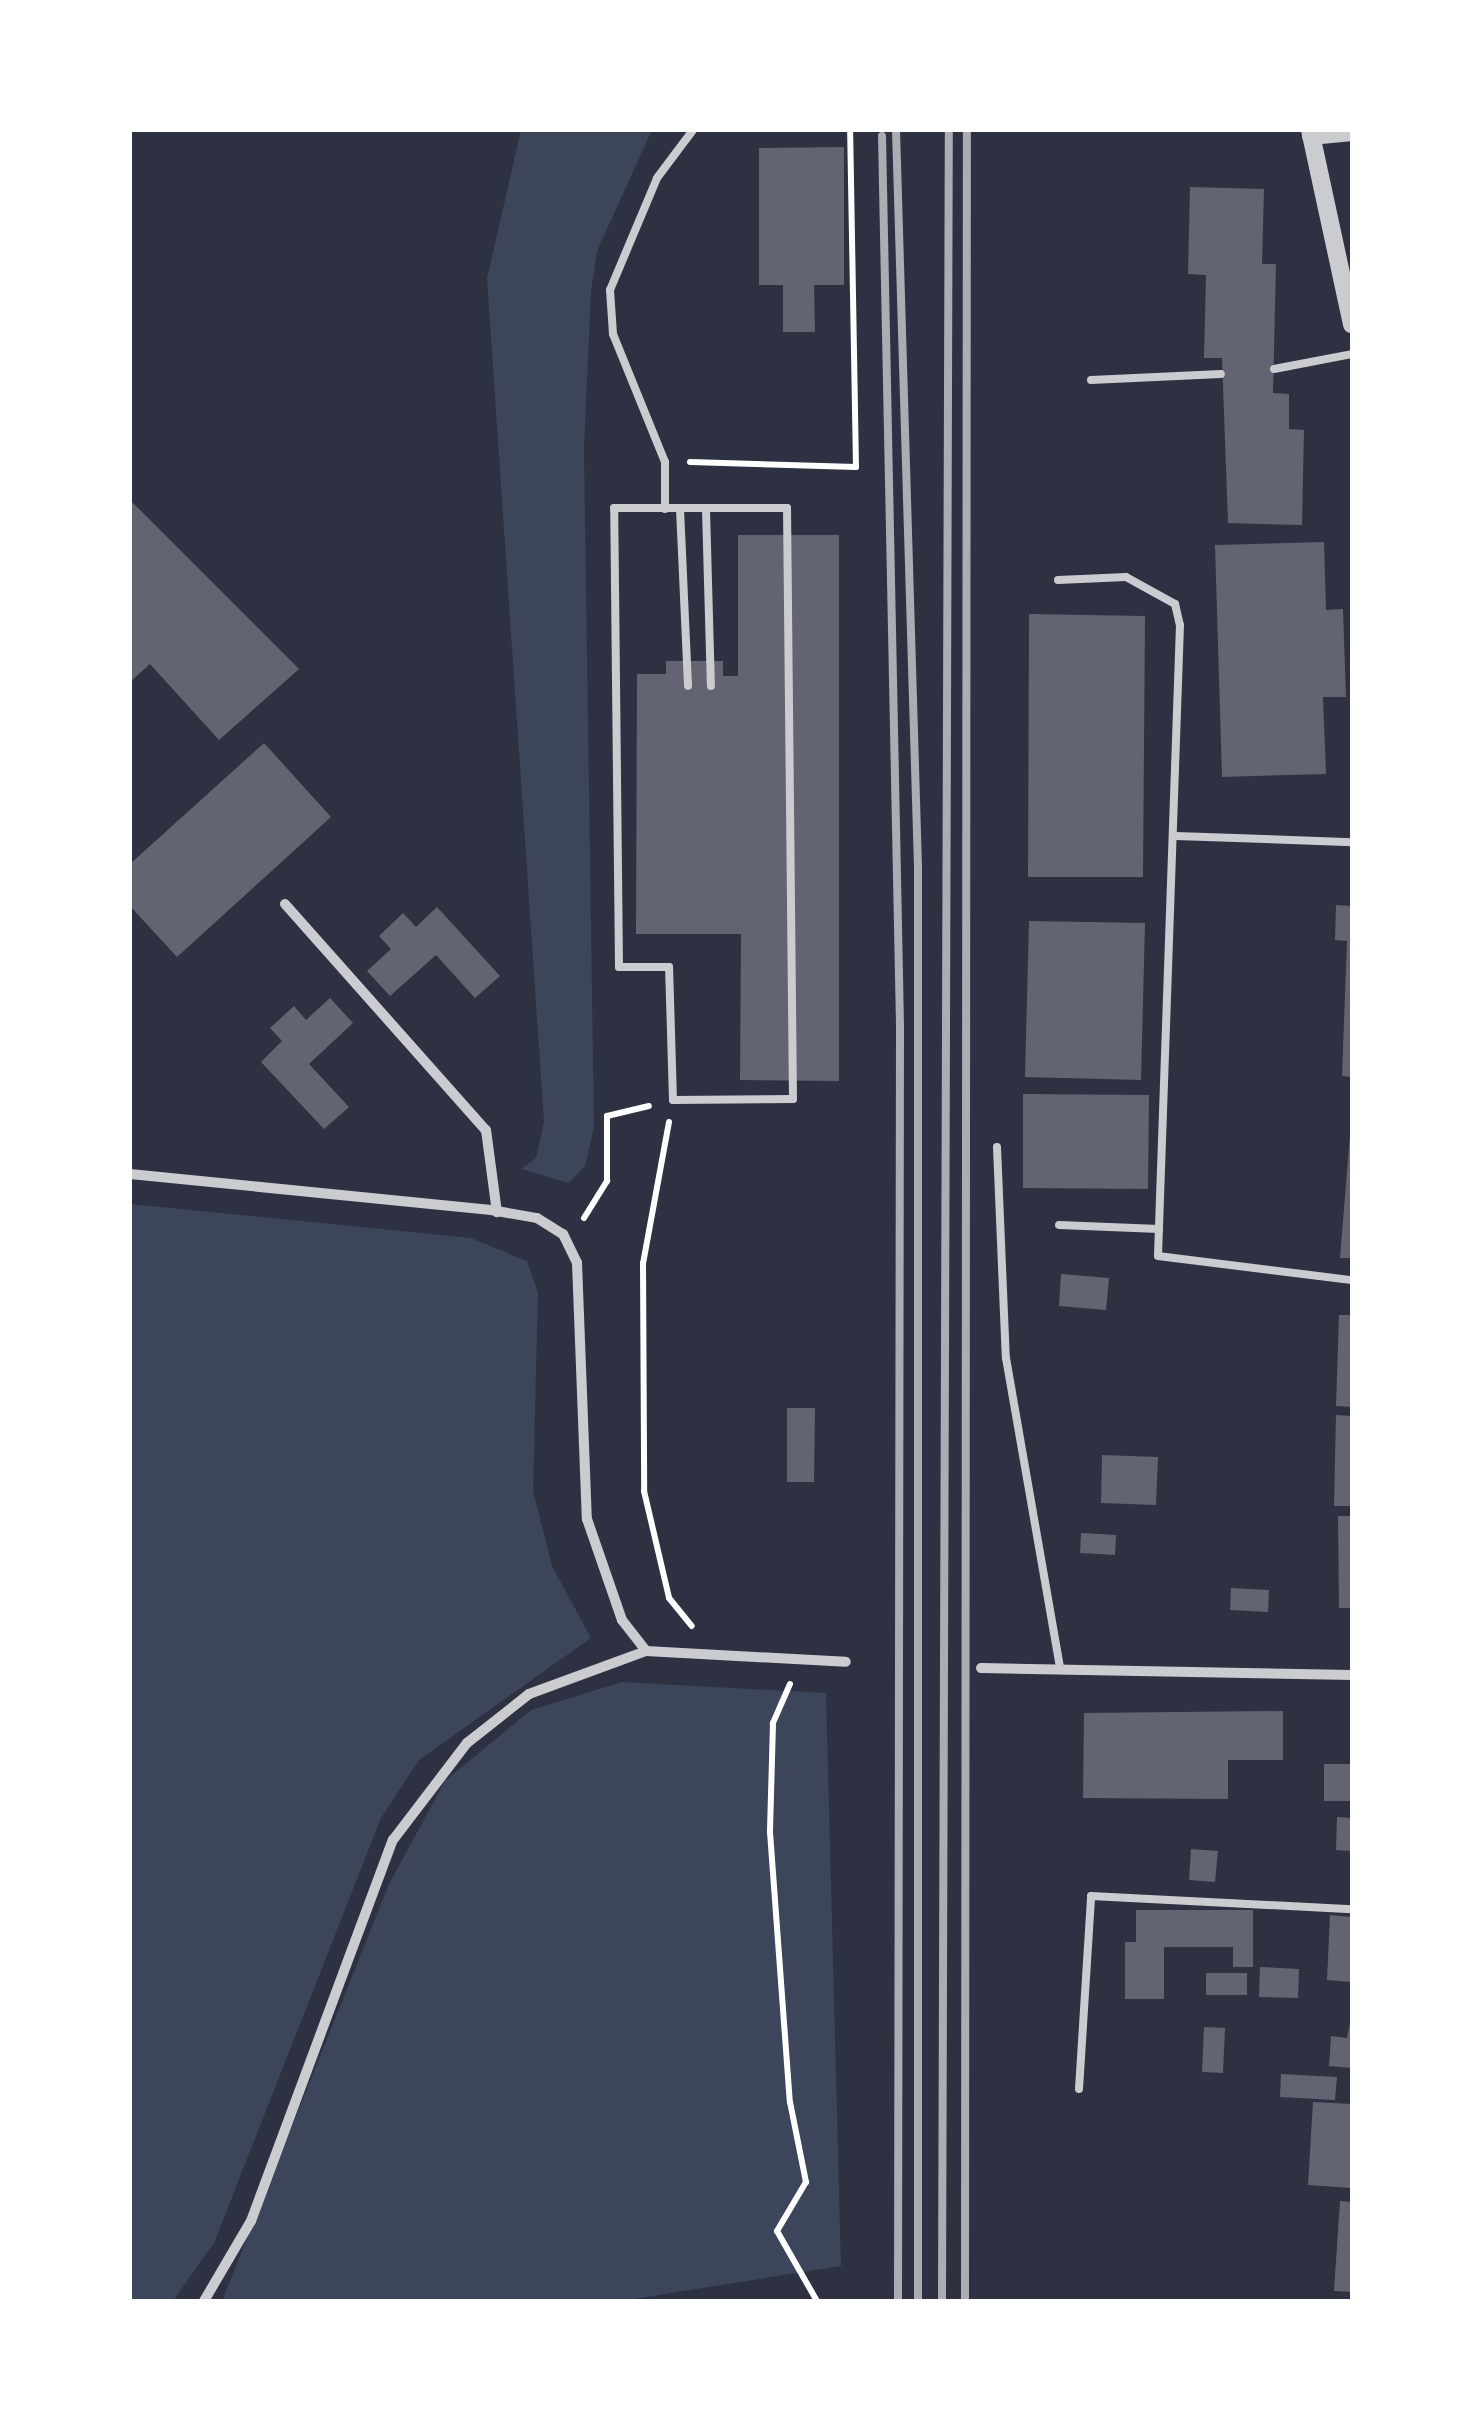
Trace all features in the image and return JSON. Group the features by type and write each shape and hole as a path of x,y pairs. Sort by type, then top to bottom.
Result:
{"street":[{"path":"1352,132 1310,133 1352,325"},
{"path":"285,904 486,1130 497,1212"},
{"path":"130,1174 497,1212 563,1234 577,1263 586,1519 622,1620 646,1651"},
{"path":"204,2301 251,2221 356,1928 425,1791 529,1694 646,1651 846,1662"},
{"path":"981,1668 1352,1676"}],"lane":[{"path":"666,509 665,462 614,334 610,290 658,178 692,130"},
{"path":"1274,368 1352,354"},
{"path":"1091,380 1221,374"},
{"path":"614,508 666,509 787,508 793,1099 673,1100 670,967 619,967 614,508"},
{"path":"680,508 688,686"},
{"path":"706,510 711,686"},
{"path":"1058,580 1126,577 1175,604 1176,836 1158,1256 1352,1280"},
{"path":"1176,836 1352,842"},
{"path":"996,1147 1006,1358 1060,1668"},
{"path":"1059,1225 1158,1229"},
{"path":"1079,2089 1091,1896 1352,1909"}],"path":[{"path":"665,462 856,468 850,130"},
{"path":"596,1210 607,1181 607,1116 673,1100 642,1263 644,1491 669,1598 713,1653"},
{"path":"802,1658 772,1724 770,1832 790,2102 806,2182 777,2231 817,2301"}],"shaded area":[{"path":"521,130 652,130 597,251 591,291 584,449 594,1127 585,1166 569,1183 521,1169 536,1158 544,1122 487,278"},
{"path":"130,1204 471,1238 527,1261 538,1293 533,1491 552,1566 591,1638 419,1760 381,1818 214,2243 173,2301 130,2301"},
{"path":"622,1682 826,1693 841,2266 621,2301 222,2301 389,1884 445,1781 531,1710"}],"building":[{"path":"844,147 844,285 814,285 815,332 783,332 783,285 759,285 759,148"},
{"path":"1190,187 1264,189 1262,264 1276,264 1273,393 1289,394 1289,429 1304,430 1302,525 1228,523 1222,358 1204,358 1206,275 1188,274"},
{"path":"130,500 299,669 219,740 150,664 130,682"},
{"path":"738,535 839,535 839,1081 740,1080 741,934 636,934 637,674 666,674 666,661 723,661 723,676 738,676"},
{"path":"1324,542 1326,610 1343,609 1346,697 1323,697 1326,774 1222,777 1215,545"},
{"path":"1029,614 1145,616 1143,877 1028,877"},
{"path":"264,743 331,817 177,957 130,906 130,864"},
{"path":"1336,905 1352,906 1352,1077 1342,1076 1347,941 1335,940"},
{"path":"437,907 500,976 475,998 436,955 390,996 367,971 391,949 379,936 403,913 416,927"},
{"path":"1029,921 1145,923 1141,1080 1025,1077"},
{"path":"330,998 353,1023 309,1064 349,1107 324,1129 261,1062 282,1041 270,1028 294,1006 306,1020"},
{"path":"1023,1094 1149,1095 1148,1189 1023,1188"},
{"path":"1352,1110 1352,1258 1340,1258"},
{"path":"1061,1274 1109,1278 1106,1310 1059,1306"},
{"path":"1339,1315 1352,1315 1352,1407 1336,1406"},
{"path":"787,1408 815,1408 814,1482 787,1482"},
{"path":"1336,1415 1352,1416 1352,1506 1334,1506"},
{"path":"1102,1455 1158,1457 1156,1505 1101,1503"},
{"path":"1338,1516 1352,1516 1352,1608 1339,1608"},
{"path":"1081,1533 1116,1535 1115,1555 1080,1553"},
{"path":"1231,1588 1269,1590 1268,1612 1230,1610"},
{"path":"1283,1711 1283,1760 1228,1760 1228,1799 1083,1798 1084,1713"},
{"path":"1324,1764 1352,1764 1352,1801 1324,1801"},
{"path":"1337,1817 1352,1818 1352,1851 1336,1850"},
{"path":"1191,1849 1218,1851 1215,1882 1189,1880"},
{"path":"1136,1910 1253,1910 1253,1967 1233,1967 1233,1947 1164,1947 1164,1999 1125,1999 1125,1942 1136,1942"},
{"path":"1330,1915 1352,1917 1352,1982 1327,1980"},
{"path":"1260,1967 1299,1969 1298,1998 1259,1997"},
{"path":"1206,1973 1247,1973 1247,1995 1206,1995"},
{"path":"1352,2013 1352,2068 1329,2066 1331,2036 1347,2038"},
{"path":"1204,2027 1225,2028 1223,2073 1202,2072"},
{"path":"1281,2074 1337,2077 1335,2100 1280,2097"},
{"path":"1313,2102 1352,2104 1352,2188 1308,2185"},
{"path":"1340,2201 1352,2202 1352,2292 1334,2291"}],"railway":[{"path":"896,130 918,868 918,2301"},
{"path":"942,2301 949,130"},
{"path":"965,2301 967,130"},
{"path":"882,136 900,1026 898,2301"}]}
